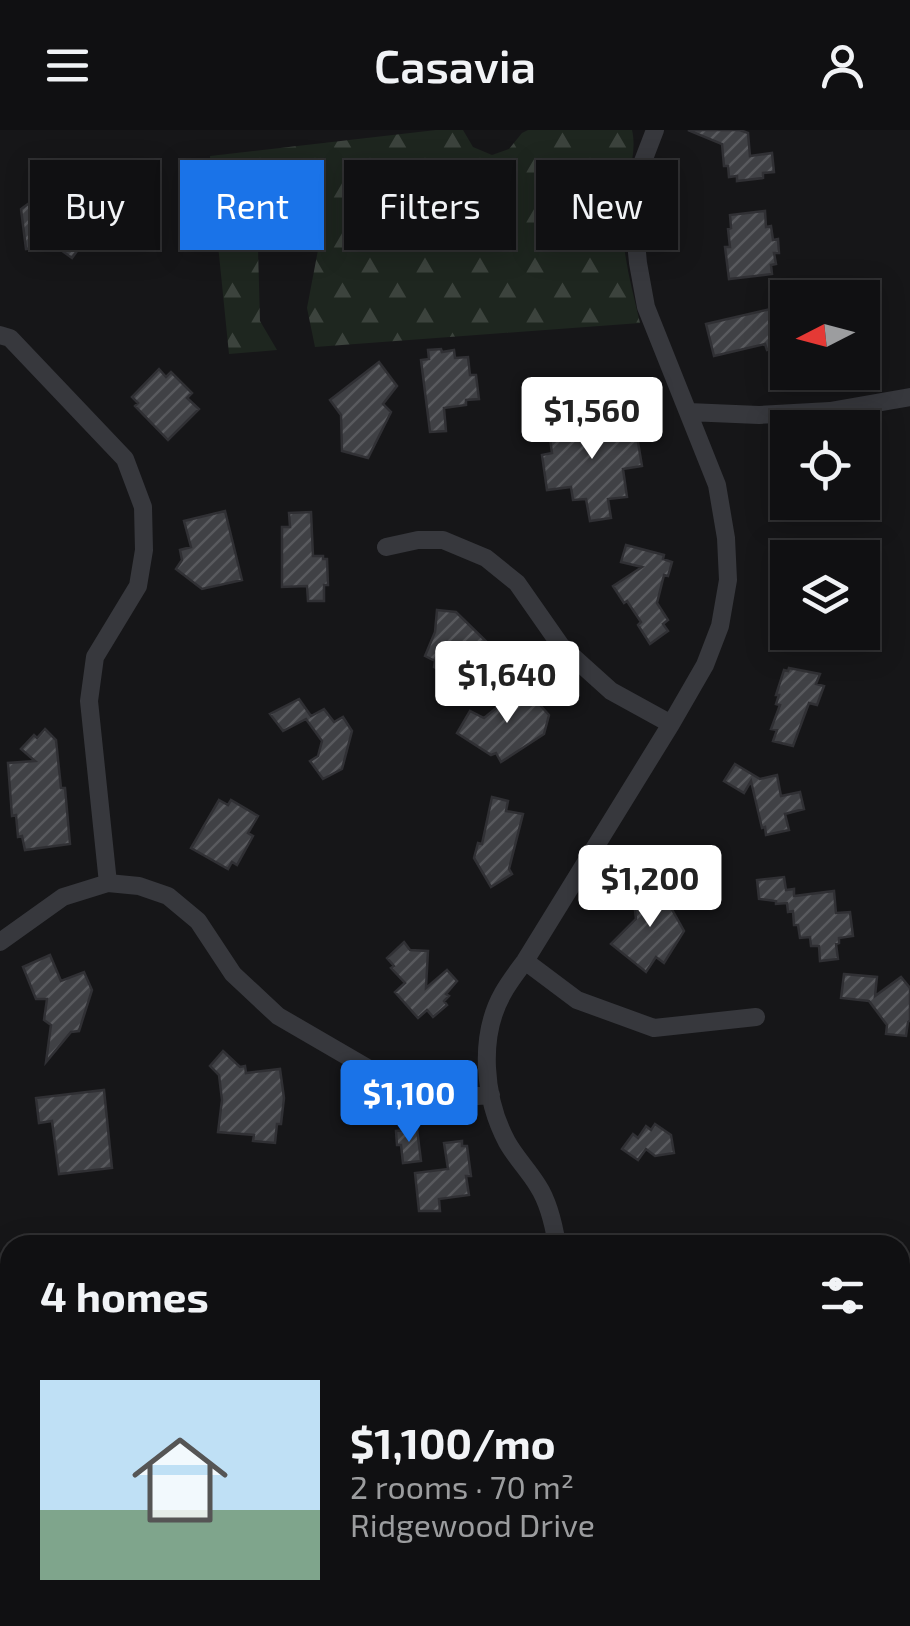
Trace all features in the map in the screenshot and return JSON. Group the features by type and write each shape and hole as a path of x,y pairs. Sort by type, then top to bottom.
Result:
{"street":[{"path":"555,1235 541,1190 508,1143 493,1107 487,1068 489,1034 501,995 705,665 720,626 728,580 718,485 646,307 638,263 634,221 640,169 655,130"},
{"path":"0,335 10,338 125,459 143,507 144,550 138,586 95,658 88,701 108,883"},
{"path":"688,412 759,415 830,411 910,396"},
{"path":"386,547 418,540 443,540 486,558 517,583 561,646 611,691 672,724"},
{"path":"0,942 63,897 108,883 139,886 168,896 198,921 233,974 278,1016 395,1084 437,1100 491,1095"},
{"path":"525,961 577,1000 654,1028 756,1017"}],"green space":[{"path":"436,130 463,130 473,147 492,155 509,149 528,130 632,130 631,160 536,160 536,250 625,250 640,323 315,347 307,308 318,250 324,250 324,160 210,160 210,156"},
{"path":"219,250 258,250 260,321 277,350 229,354"}],"building":[{"path":"688,130 748,133 750,156 772,153 774,172 763,173 763,178 737,181 737,176 729,177 728,166 724,166 722,144"},
{"path":"30,202 30,248 26,249 21,209"},
{"path":"765,211 766,227 771,226 773,240 778,239 779,253 774,253 776,264 771,265 772,274 729,279 725,247 730,247 730,215"},
{"path":"61,250 78,250 72,258"},
{"path":"770,309 770,349 765,344 714,356 706,324"},
{"path":"428,350 454,350 455,358 468,357 470,375 476,375 479,399 444,408 446,431 430,432 421,360 429,359"},
{"path":"379,362 397,386 383,404 391,412 368,458 342,451 341,415 330,400"},
{"path":"159,369 166,377 171,372 192,393 187,398 199,409 168,440 135,406 138,403 132,397"},
{"path":"616,415 638,442 642,466 623,469 627,497 608,499 611,518 590,521 586,499 573,500 571,487 547,490 542,455 552,453 549,431"},
{"path":"225,511 242,580 202,589 176,569 182,560 180,550 191,547 184,521"},
{"path":"311,512 313,556 327,559 324,601 308,601 307,586 282,587 282,527 290,527 289,513"},
{"path":"626,545 664,555 663,559 672,562 668,576 664,575 657,603 668,620 663,624 668,631 650,644 638,625 641,622 613,586 642,567 621,562"},
{"path":"437,610 456,612 492,647 481,675 476,673 467,694 441,677 444,672 425,656 435,632"},
{"path":"784,670 820,674 816,684 824,686 817,705 809,703 793,746 773,741 777,730 771,729 780,705 776,704 776,695"},
{"path":"523,686 549,715 544,734 501,762 496,753 491,755 457,733 470,711 484,718"},
{"path":"299,699 311,716 324,709 334,722 343,717 352,731 342,769 323,779 310,761 318,756 322,741 306,719 283,731 270,714"},
{"path":"45,729 56,740 70,844 25,850 22,836 18,837 16,815 12,816 8,763 35,761 21,749"},
{"path":"735,764 760,779 777,775 781,796 800,792 804,809 785,814 789,830 766,835 751,781 744,793 724,781"},
{"path":"492,797 508,801 506,811 523,814 509,869 512,874 491,887 474,858 478,843 482,844"},
{"path":"219,800 228,805 231,800 258,816 248,833 253,836 237,865 232,862 228,869 191,848"},
{"path":"784,877 786,890 794,889 794,896 834,891 836,913 850,912 853,936 839,938 838,959 820,961 819,946 811,946 810,937 800,938 787,903 759,899 757,880"},
{"path":"656,886 684,931 664,963 656,957 646,972 611,944 636,919 633,893"},
{"path":"404,942 410,950 428,951 426,988 447,970 457,981 446,994 447,1005 433,1017 427,1010 418,1018 395,992 405,983 387,958"},
{"path":"50,955 61,981 84,972 92,990 79,1031 71,1032 46,1062 51,1025 44,1020 47,999 36,999 23,967"},
{"path":"844,974 877,977 875,996 901,977 910,988 906,1036 886,1034 887,1025 869,1001 841,998"},
{"path":"223,1051 240,1067 245,1066 246,1073 280,1069 284,1098 275,1143 253,1141 254,1135 218,1132 222,1100 219,1075 210,1066"},
{"path":"104,1090 112,1168 59,1174 52,1121 39,1123 36,1098"},
{"path":"655,1124 671,1135 674,1153 655,1156 646,1149 638,1160 622,1149 633,1134 638,1138 646,1126 651,1130"},
{"path":"417,1129 421,1161 403,1163 396,1131"},
{"path":"462,1141 462,1146 467,1146 471,1176 466,1176 469,1195 439,1199 440,1211 419,1211 415,1173 448,1169 444,1143"}]}
